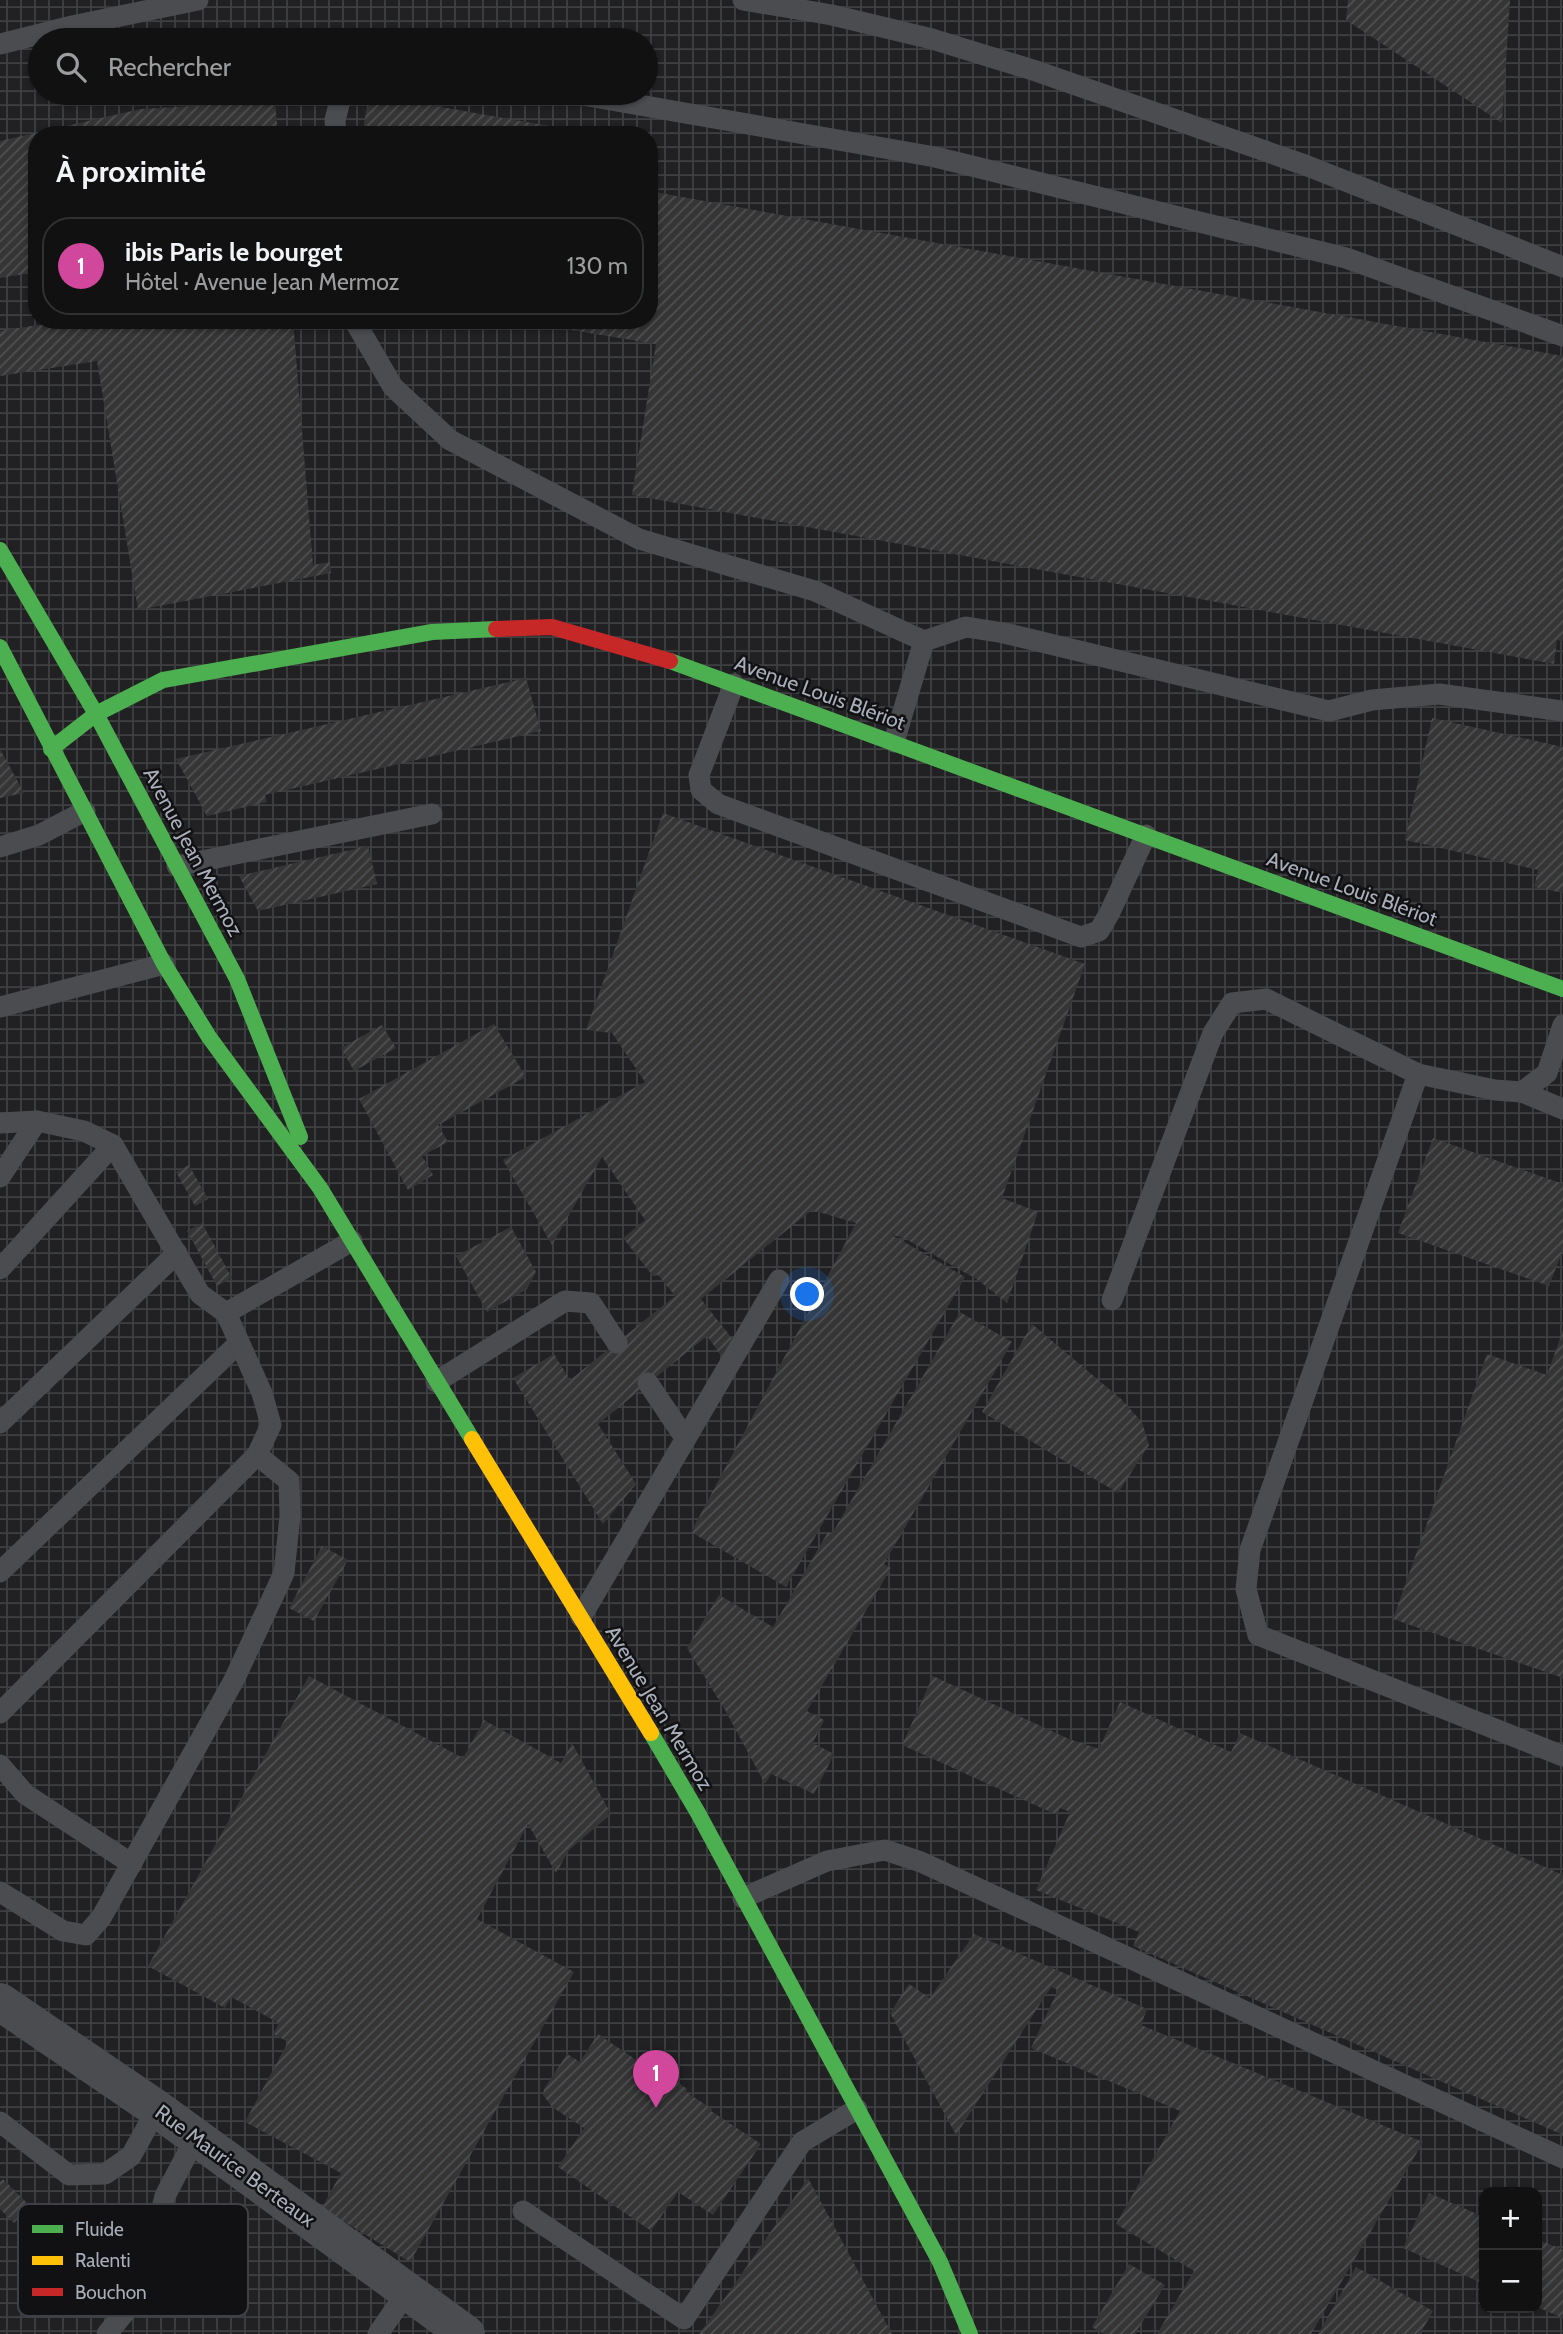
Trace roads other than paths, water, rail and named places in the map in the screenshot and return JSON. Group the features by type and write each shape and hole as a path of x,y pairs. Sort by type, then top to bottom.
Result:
{"main road":[{"name":"Avenue Jean Mermoz","path":"0,550 96,714 237,979 320,1188"},
{"name":"Avenue Louis Blériot","path":"51,749 96,714 163,680 432,632 552,627 681,664 1563,989"},
{"name":"Avenue Jean Mermoz","path":"0,647 164,964 209,1037 320,1188 691,1801 977,2329"}],"street":[{"name":"Rue Maurice Berteaux","path":"0,2002 197,2137 466,2334"}],"lane":[{"path":"64,28 198,0"},
{"path":"743,0 832,15 932,39 1032,70 1305,165 1563,267"},
{"path":"0,44 28,37"},
{"path":"335,126 339,105"},
{"path":"640,105 935,156 1346,258 1563,336"},
{"path":"359,329 393,387 450,440 639,539 815,591 924,641 966,627 1329,711 1372,700 1439,694 1563,711"},
{"path":"894,742 924,641"},
{"path":"734,684 699,775 701,790 718,804 1068,933 1081,937 1099,931 1146,835"},
{"path":"0,847 40,835 85,811"},
{"path":"177,866 432,814"},
{"path":"0,1007 164,964"},
{"path":"1112,1300 1213,1033 1232,1003 1266,999 1418,1074 1495,1090 1522,1092 1563,1109"},
{"path":"1522,1092 1547,1073 1563,1025"},
{"path":"1418,1074 1250,1550 1246,1589 1258,1635 1563,1756"},
{"path":"0,1177 37,1121"},
{"path":"0,1124 37,1121 84,1131 113,1145 200,1294 226,1313 262,1393 271,1425 257,1455 0,1713"},
{"path":"0,1269 113,1145"},
{"path":"226,1313 352,1241"},
{"path":"0,1423 177,1253"},
{"path":"581,1617 779,1280"},
{"path":"436,1382 565,1301 591,1303 617,1343"},
{"path":"0,1572 239,1343"},
{"path":"648,1384 685,1438"},
{"path":"0,1892 63,1931 86,1935 101,1919 234,1680 284,1573 290,1516 289,1481 257,1455"},
{"path":"0,1765 25,1794 132,1864"},
{"path":"743,1898 827,1861 885,1850 921,1862 1563,2158"},
{"path":"0,2122 69,2175 105,2174 131,2156 157,2109"},
{"path":"523,2211 684,2319 802,2142 857,2109"},
{"path":"163,2204 197,2137"},
{"path":"379,2334 407,2292"},
{"path":"107,2334 122,2316"}],"place":[{"name":"ibis Paris le bourget","path":"656,2108"}]}
